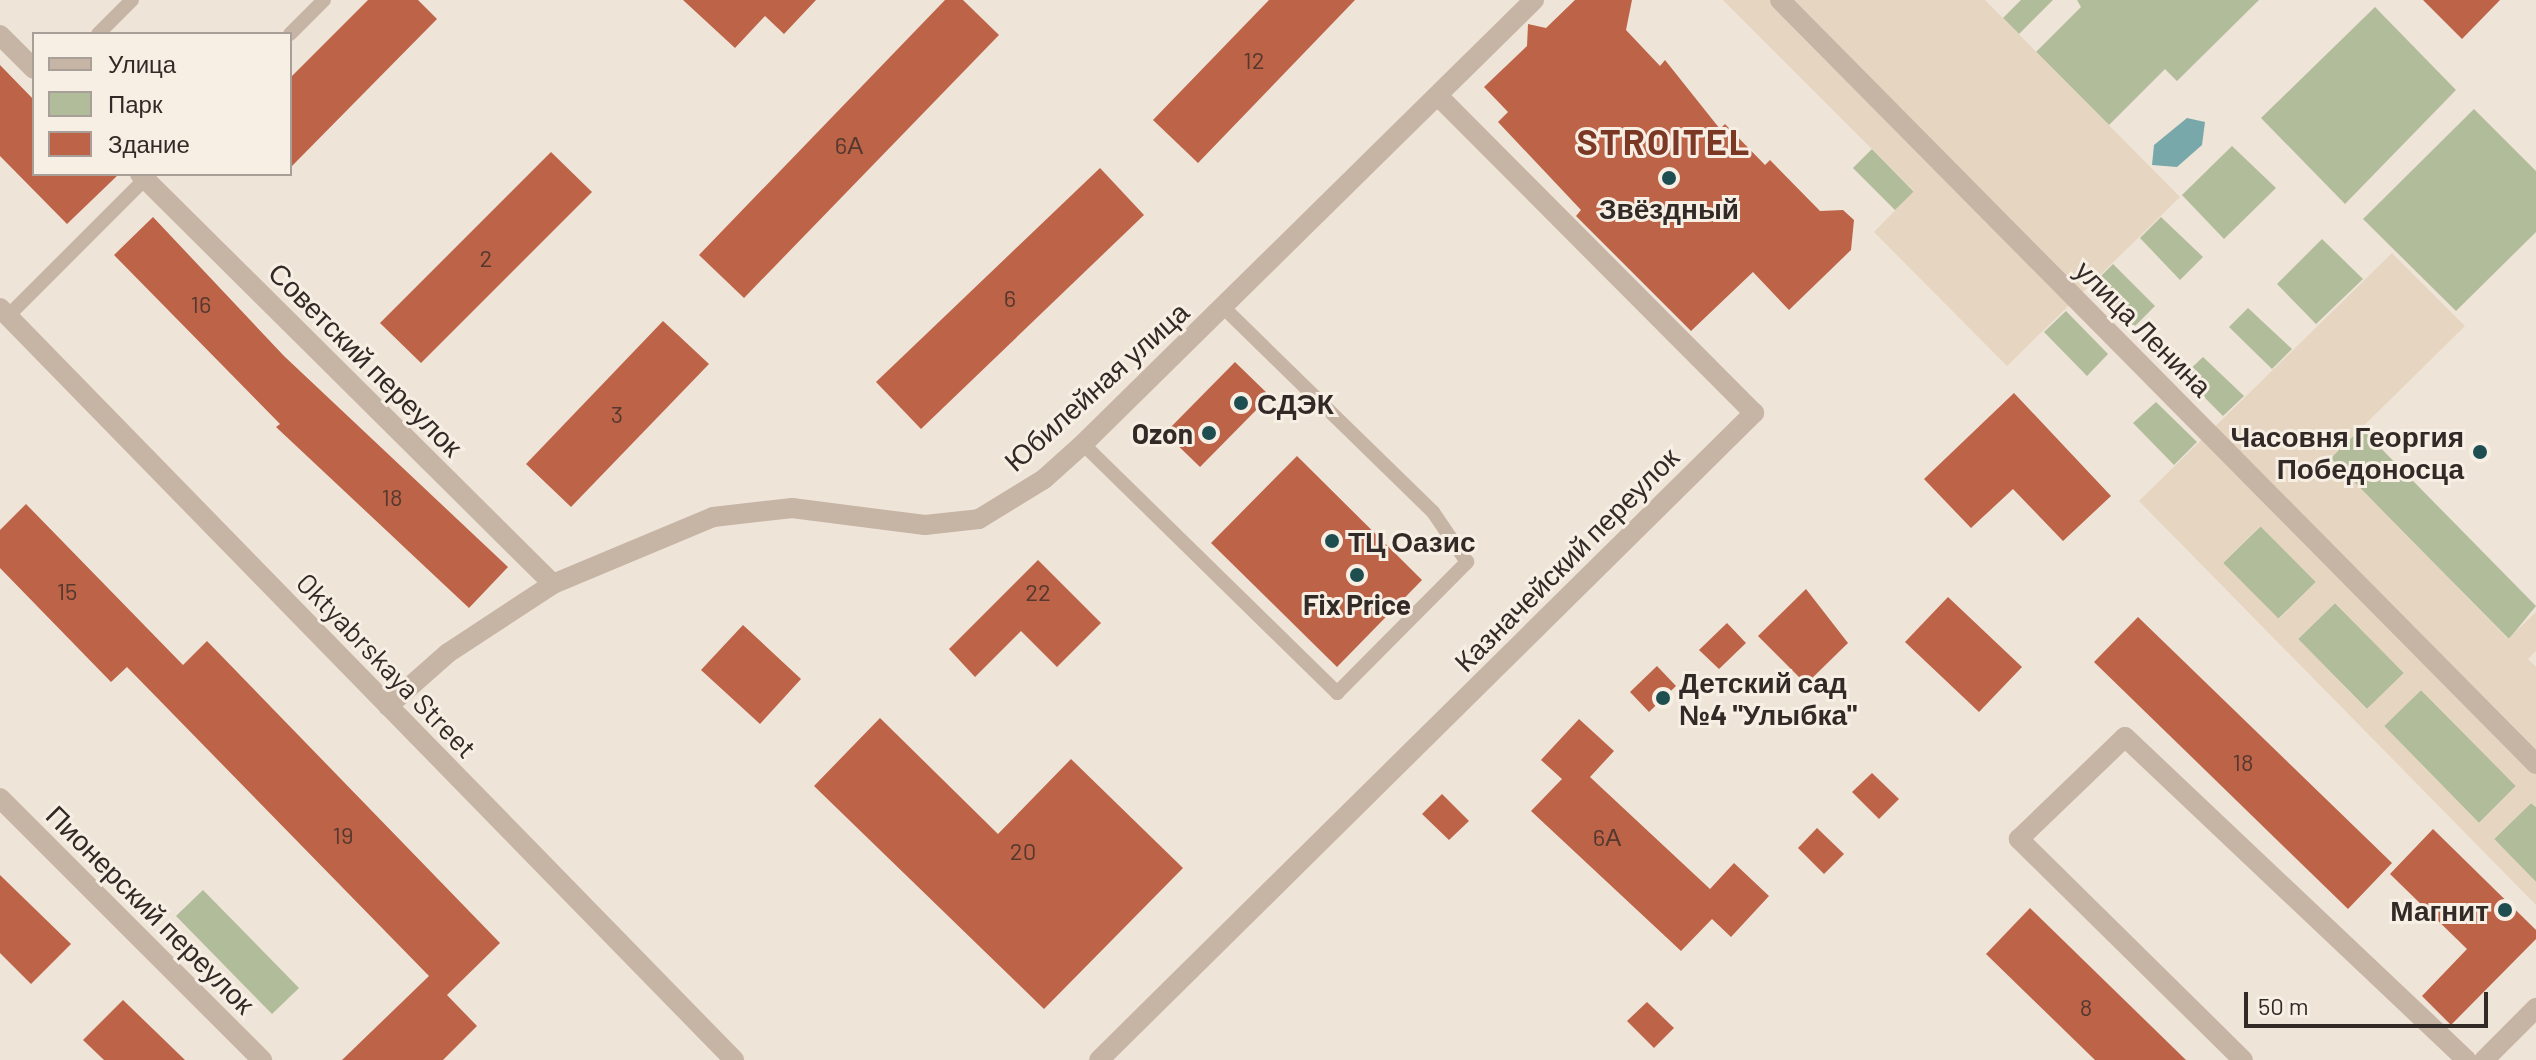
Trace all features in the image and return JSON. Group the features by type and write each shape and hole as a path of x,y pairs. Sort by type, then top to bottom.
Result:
{"street":[{"name":"Юбилейная улица","path":"388,706 448,653 553,584 713,517 792,508 925,525 979,519 1044,479 1224,308 1534,0"},
{"name":"улица Ленина","path":"1780,0 2536,764"},
{"path":"0,35 32,67"},
{"name":"Казначейский переулок","path":"1099,1060 1754,413 1438,96"},
{"name":"Советский переулок","path":"145,176 553,584"},
{"name":"Oktyabrskaya Street","path":"4,312 734,1060"},
{"path":"2243,1060 2019,839 2125,737 2466,1060"},
{"name":"Пионерский переулок","path":"0,798 262,1060"},
{"path":"2484,1060 2536,1008"}],"lane":[{"path":"100,32 132,0"},
{"path":"292,32 324,0"},
{"path":"4,312 145,176"},
{"path":"1083,444 1337,693 1467,562 1433,512 1224,308"}],"green space":[{"path":"2021,0 2053,0 2019,34 2003,18"},
{"path":"2077,0 2259,0 2177,81 2165,69 2109,125 2036,52 2081,7"},
{"path":"2375,7 2456,90 2345,204 2261,118"},
{"path":"2474,109 2536,171 2536,232 2456,311 2363,219"},
{"path":"2232,146 2276,188 2224,239 2182,195"},
{"path":"1872,149 1914,192 1895,210 1853,168"},
{"path":"2161,217 2203,257 2180,280 2140,238"},
{"path":"2322,239 2363,279 2316,324 2277,284"},
{"path":"2113,264 2155,306 2134,327 2092,285"},
{"path":"2248,308 2292,349 2272,369 2229,327"},
{"path":"2066,311 2108,354 2087,376 2044,332"},
{"path":"2203,357 2244,396 2223,416 2183,376"},
{"path":"2156,402 2197,442 2174,465 2133,423"},
{"path":"2361,428 2536,606 2509,639 2330,458"},
{"path":"2261,526 2316,582 2278,619 2223,563"},
{"path":"2335,603 2404,673 2367,709 2298,639"},
{"path":"2421,690 2516,786 2479,823 2384,726"},
{"path":"2531,803 2536,807 2536,882 2494,839"},
{"path":"203,890 299,988 272,1014 176,916"}],"shaded area":[{"path":"1723,0 1985,0 2180,197 2007,366 1874,232 1914,191"},
{"path":"2392,253 2465,326 2331,458 2508,639 2536,612 2536,651 2528,659 2536,667 2536,807 2531,803 2494,839 2536,882 2536,905 2139,501","holes":["2260,526 2316,582 2279,619 2223,563","2335,603 2404,673 2367,709 2298,639","2421,690 2516,786 2479,823 2384,726"]}],"water":[{"path":"2187,118 2205,122 2202,145 2177,167 2152,165 2154,145"}],"building":[{"path":"368,0 418,0 437,19 292,166 292,76"},
{"path":"683,0 816,0 784,34 765,16 735,48"},
{"path":"945,0 963,0 999,35 744,298 699,255"},
{"path":"1269,0 1355,0 1198,163 1153,120"},
{"name":"Звёздный","path":"1575,0 1632,0 1626,30 1660,66 1665,60 1720,129 1725,124 1765,165 1770,160 1820,211 1843,210 1854,220 1851,250 1789,310 1753,272 1691,331 1576,216 1581,210 1498,122 1508,112 1484,87 1527,46 1528,24 1546,28"},
{"path":"2423,0 2500,0 2462,39"},
{"path":"0,65 32,98 32,176 117,176 67,224 0,156"},
{"path":"551,152 592,192 421,363 380,323"},
{"path":"1100,168 1144,215 921,429 876,382"},
{"path":"153,217 284,356 508,567 469,608 276,427 280,424 114,255"},
{"path":"663,321 709,364 571,507 526,464"},
{"path":"1235,362 1270,396 1200,467 1165,433"},
{"path":"2014,393 2111,496 2063,541 2013,489 1971,528 1924,479"},
{"path":"1297,456 1422,580 1337,667 1211,543"},
{"path":"26,504 183,665 207,641 500,943 447,995 477,1026 443,1060 342,1060 429,976 127,667 111,682 0,568 0,530"},
{"path":"1038,560 1101,623 1057,667 1021,631 975,677 949,649"},
{"path":"1806,589 1848,643 1806,684 1758,636"},
{"path":"1948,597 2022,667 1979,712 1905,642"},
{"path":"2138,617 2392,863 2348,909 2094,662"},
{"path":"1727,623 1746,643 1719,669 1699,650"},
{"path":"743,625 801,679 760,724 701,670"},
{"path":"1657,666 1676,686 1649,712 1630,692"},
{"path":"880,718 998,834 1071,759 1183,868 1044,1009 814,786"},
{"path":"1579,719 1614,751 1590,777 1710,889 1734,863 1769,896 1731,937 1712,919 1681,951 1531,811 1562,779 1541,760"},
{"path":"1872,773 1899,799 1879,819 1852,792"},
{"path":"1442,794 1469,821 1449,840 1422,814"},
{"path":"1817,828 1844,854 1824,874 1798,848"},
{"path":"2433,829 2536,930 2536,939 2451,1025 2422,996 2467,949 2390,874"},
{"path":"0,875 71,944 31,984 0,953"},
{"path":"2030,908 2186,1060 2095,1060 1986,954"},
{"path":"123,1000 185,1060 104,1060 83,1040"},
{"path":"1647,1002 1674,1028 1654,1048 1627,1021"}],"place":[{"name":"Звёздный","path":"1669,178"},
{"name":"СДЭК","path":"1241,403"},
{"name":"Ozon","path":"1209,433"},
{"name":"Часовня Георгия Победоносца","path":"2480,452"},
{"name":"ТЦ Оазис","path":"1332,541"},
{"name":"Fix Price","path":"1357,575"},
{"name":"Детский сад №4 \"Улыбка\"","path":"1663,698"},
{"name":"Магнит","path":"2505,910"}],"district":[{"name":"STROITEL","path":"1664,141"}]}
